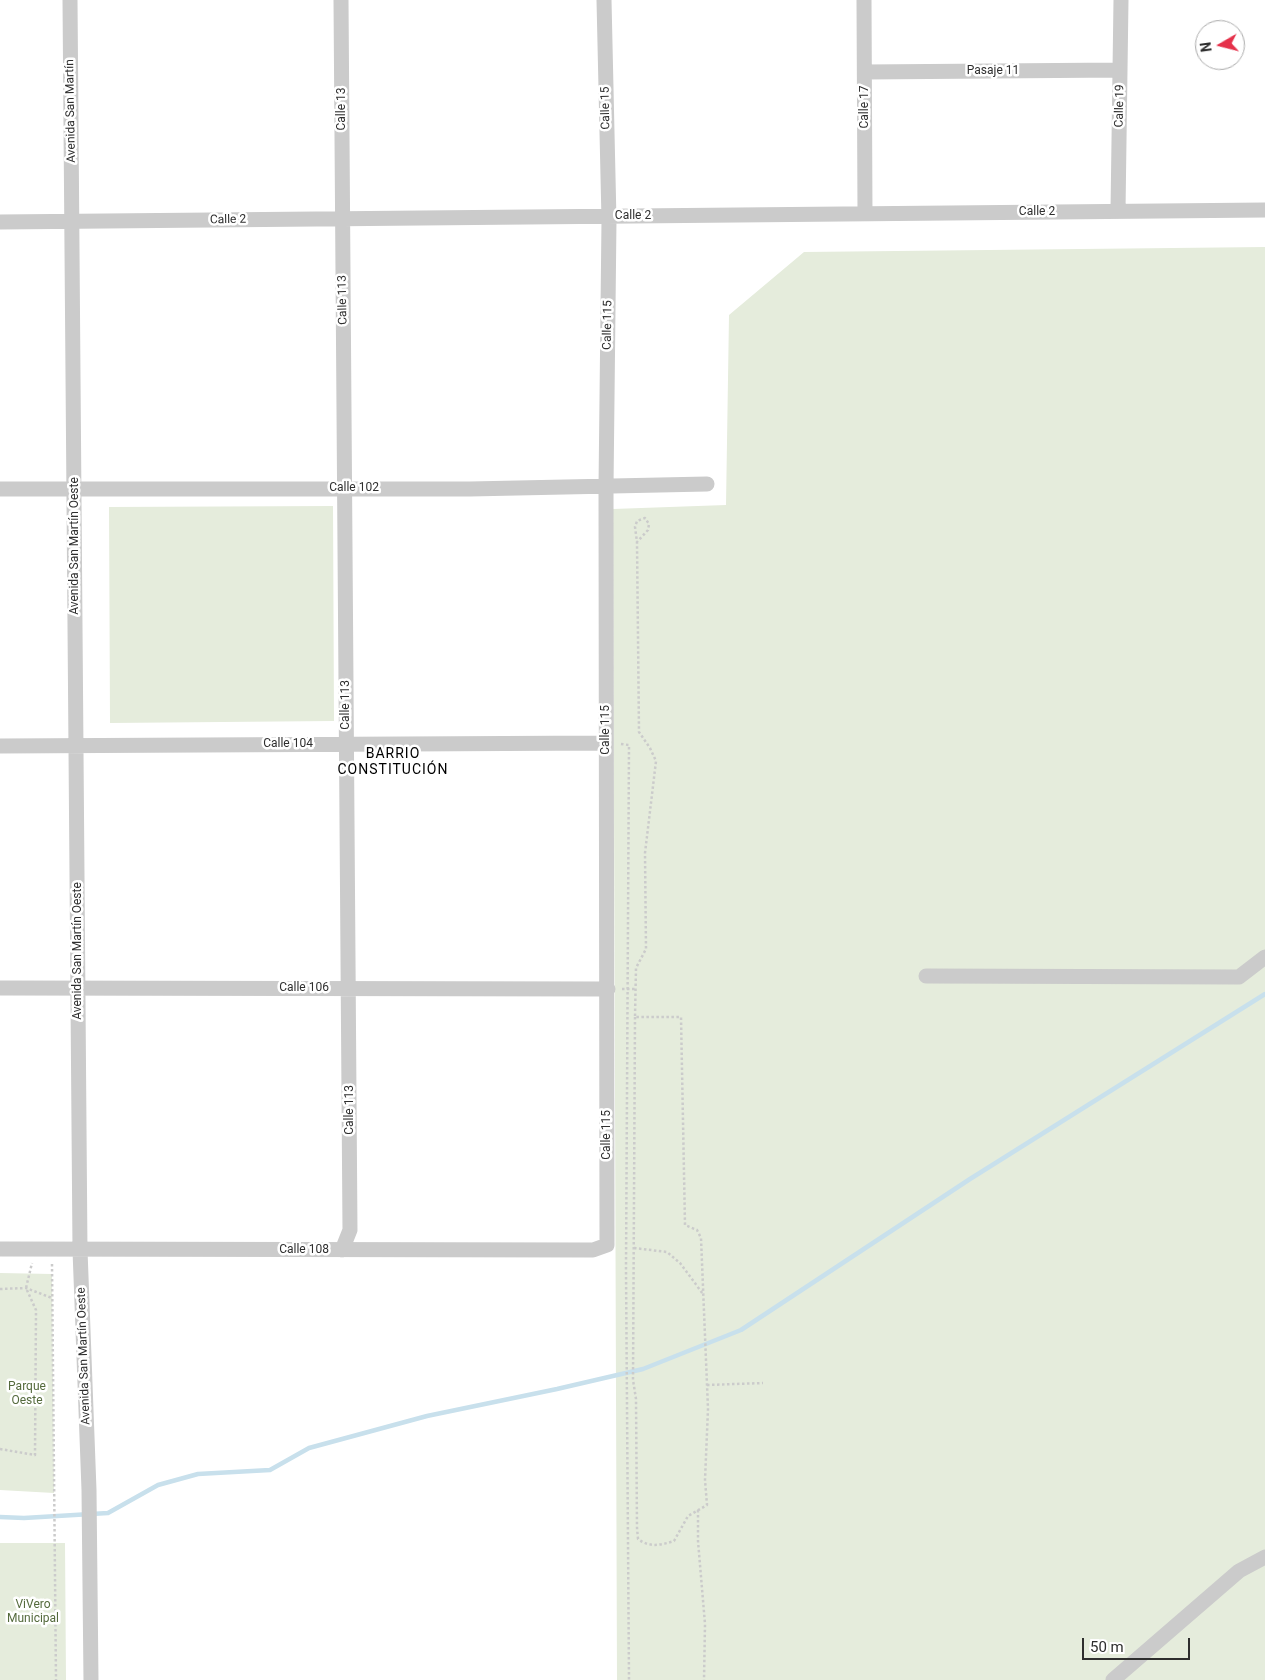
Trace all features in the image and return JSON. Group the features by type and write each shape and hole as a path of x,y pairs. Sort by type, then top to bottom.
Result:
{"street":[{"name":"Avenida San Martín","path":"70,0 72,221"},
{"name":"Calle 13","path":"341,0 342,218"},
{"name":"Calle 15","path":"604,0 608,216"},
{"name":"Calle 17","path":"864,0 865,213"},
{"name":"Calle 19","path":"1118,211 1120,0"},
{"name":"Pasaje 11","path":"865,72 1120,70"},
{"name":"Calle 2","path":"0,222 1265,210"},
{"name":"Calle 115","path":"607,1245 606,487 608,216"},
{"name":"Calle 113","path":"342,218 350,1230 342,1250"},
{"name":"Avenida San Martín Oeste","path":"72,221 80,1250 89,1490 91,1680"},
{"name":"Calle 102","path":"0,489 470,489 707,484"},
{"name":"Calle 104","path":"0,746 606,743"},
{"path":"926,976 1239,977 1265,957"},
{"name":"Calle 106","path":"0,988 608,989"},
{"name":"Calle 108","path":"0,1249 593,1250 607,1245"},
{"path":"1113,1680 1239,1571 1265,1557"}],"path":[{"path":"635,1018 681,1017 685,1225 697,1230 701,1238 706,1338 708,1409 705,1480 707,1505 688,1516 674,1541 654,1545 638,1539 636,1399 633,1380 635,1018 636,968 646,949 645,853 656,761 639,732 637,542 635,526 637,520 644,518 649,524 648,530 637,542"},
{"path":"606,743 629,745 627,1366 629,1680"},
{"path":"634,1248 667,1252 680,1263 704,1295"},
{"path":"0,1449 35,1455 36,1310 26,1288 35,1250"},
{"path":"52,1250 56,1680"},
{"path":"0,1289 26,1288 52,1298"},
{"path":"707,1385 763,1383"},
{"path":"698,1510 698,1541 705,1624 704,1680"}],"green space":[{"path":"1265,247 1265,1680 617,1680 613,509 726,505 729,315 804,252"},
{"path":"333,506 334,721 110,723 109,507"},
{"name":"Parque Oeste","path":"0,1273 52,1274 54,1493 0,1490"},
{"name":"ViVero Municipal","path":"0,1543 65,1543 66,1680 0,1680"}],"waterway":[{"path":"0,1517 24,1518 108,1513 158,1485 198,1474 270,1470 309,1448 427,1416 643,1369 741,1330 970,1179 1265,994"}],"district":[{"name":"BARRIO CONSTITUCIÓN","path":"393,762"}]}
